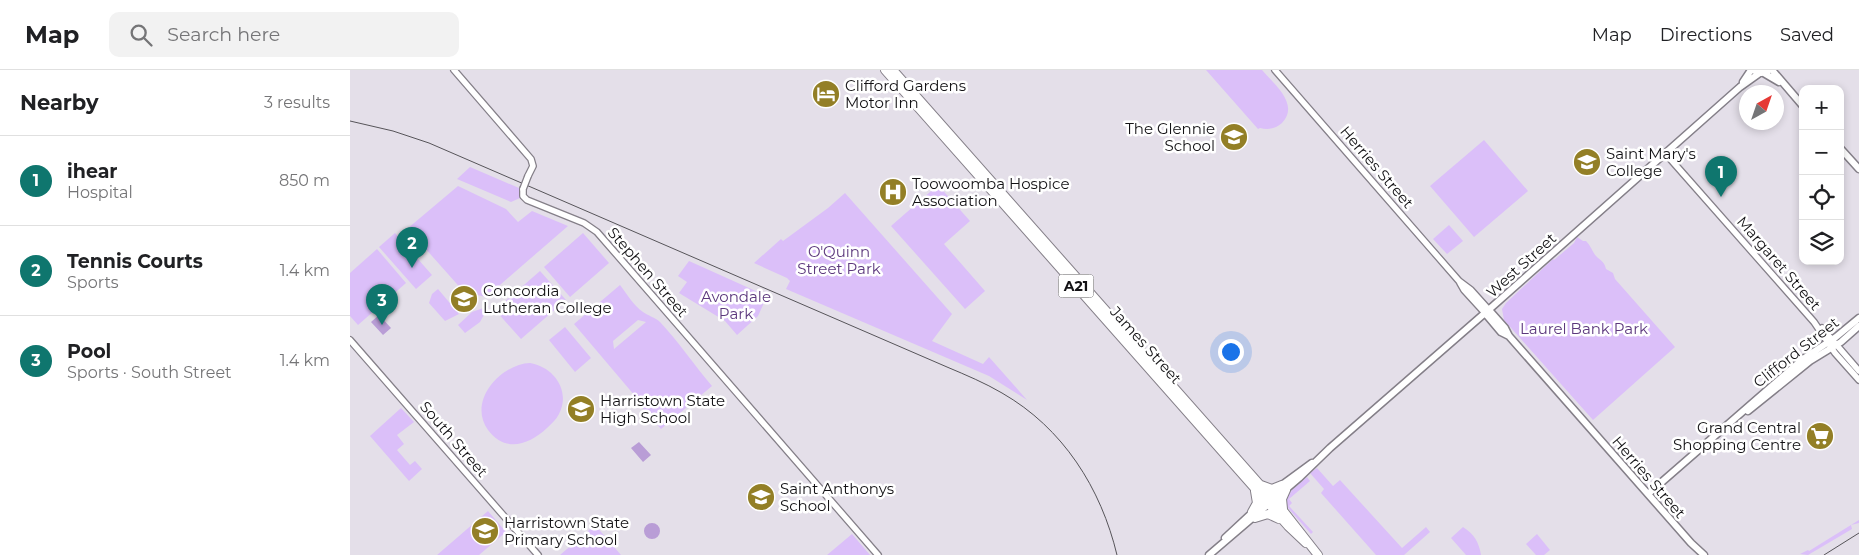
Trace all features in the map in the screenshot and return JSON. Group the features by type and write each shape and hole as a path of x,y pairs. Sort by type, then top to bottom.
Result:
{"highway":[{"name":"James Street","path":"885,70 1256,485"},
{"name":"James Street","path":"893,70 1269,500 1288,526 1318,555"},
{"path":"1285,514 1281,501 1284,488 1271,489 1256,485 1257,500 1253,515 1271,514 1288,526"},
{"name":"James Street","path":"1269,500 1285,514 1305,538 1309,546"}],"main road":[{"name":"West Street","path":"1741,85 1751,70"},
{"path":"1772,70 1799,101"},
{"name":"West Street","path":"1743,85 1761,71"},
{"path":"1761,71 1788,89"},
{"name":"West Street","path":"1209,555 1269,500 1487,312 1739,88"},
{"path":"1844,152 1859,169"},
{"name":"Herries Street","path":"1487,312 1505,328 1509,336 1691,543 1704,555"},
{"name":"Clifford Street","path":"1648,494 1727,426 1810,362 1859,318"},
{"name":"Clifford Street","path":"1727,426 1737,415 1803,358 1859,326"},
{"name":"Herries Street","path":"1691,543 1699,555"}],"street":[{"name":"Stephen Street","path":"454,70 531,159 533,164 523,189 523,196 527,200 588,225 602,238 878,555"},
{"name":"Herries Street","path":"1275,70 1460,281 1471,290 1487,312"},
{"name":"Margaret Street","path":"1665,154 1859,371"},
{"name":"South Street","path":"350,340 538,555"},
{"name":"Margaret Street","path":"1832,343 1859,380"}],"green space":[{"path":"1206,70 1262,70 1278,88 1287,102 1287,116 1277,127 1258,129"},
{"path":"1484,140 1528,191 1474,237 1430,186"},
{"path":"470,167 519,188 520,198 511,202 457,179"},
{"path":"938,185 970,221 944,244 985,291 965,309 891,226"},
{"path":"458,186 506,209 518,222 532,211 568,226 486,297 464,292 416,238 409,243 401,234"},
{"name":"O'Quinn Street Park","path":"845,193 952,314 932,341 983,364 989,357 1027,400 989,376 786,289 790,281 787,278 754,263 781,239 783,241"},
{"path":"1449,225 1463,241 1447,254 1433,239"},
{"path":"395,233 432,275 416,289 379,247"},
{"path":"583,233 609,263 570,297 544,267"},
{"name":"Laurel Bank Park","path":"1577,237 1588,243 1606,269 1613,273 1615,279 1675,347 1593,420 1504,320 1502,309 1553,259 1574,243"},
{"path":"377,249 406,283 358,325 350,316 350,273"},
{"name":"Avondale Park","path":"689,261 767,296 758,316 737,335 725,321 679,293 687,282 678,276"},
{"path":"540,271 566,300 521,339 495,310"},
{"path":"620,285 640,309 658,320 712,386 661,429 574,324","holes":["638,320 646,322 614,349 613,341"]},
{"path":"438,289 459,314 445,321 429,303 432,294"},
{"path":"489,306 480,322 465,333 458,325 472,312"},
{"path":"565,327 591,358 575,372 549,340"},
{"path":"530,363 546,369 558,381 563,397 559,414 547,428 533,439 517,444 502,442 488,430 483,419 482,407 484,396 498,377 519,365"},
{"path":"401,408 414,422 397,435 404,444 397,450 410,465 415,461 422,469 409,481 370,436"},
{"path":"1317,468 1333,486 1340,480 1402,548 1426,527 1430,532 1404,555 1376,555 1321,493 1324,489 1310,473"},
{"path":"1307,477 1310,481 1289,499 1292,503 1289,506 1313,532 1311,534 1288,508 1285,500 1292,490"},
{"name":"Harristown State Primary School","path":"488,511 506,532 479,555 437,555"},
{"path":"1859,520 1859,523 1851,525 1852,529 1808,555 1800,554 1809,551"},
{"path":"595,525 621,555 560,555"},
{"path":"1463,527 1475,539 1481,555 1466,555 1451,538"},
{"path":"852,534 870,555 827,555"},
{"path":"1537,534 1550,550 1544,555 1536,555 1526,544"}],"shaded area":[{"path":"379,315 391,328 383,335 371,322"},
{"path":"639,442 651,455 643,462 631,448"},
{"path":"652,523 658,525 660,531 658,537 652,539 646,537 644,531 646,525"}],"railway":[{"path":"350,121 393,131 429,143 996,389 1024,407 1043,424 1061,442 1076,462 1101,506 1117,555"},
{"path":"1824,555 1859,533"}],"place":[{"name":"Clifford Gardens Motor Inn","path":"826,94"},
{"name":"The Glennie School","path":"1234,137"},
{"name":"Saint Mary's College","path":"1587,162"},
{"name":"Toowoomba Hospice Association","path":"893,192"},
{"name":"ihear","path":"1721,197"},
{"name":"Tennis Courts","path":"412,268"},
{"name":"Concordia Lutheran College","path":"464,299"},
{"name":"Pool","path":"382,325"},
{"name":"Harristown State High School","path":"581,409"},
{"name":"Grand Central Shopping Centre","path":"1820,436"},
{"name":"Saint Anthonys School","path":"761,497"},
{"name":"Harristown State Primary School","path":"485,531"}]}
